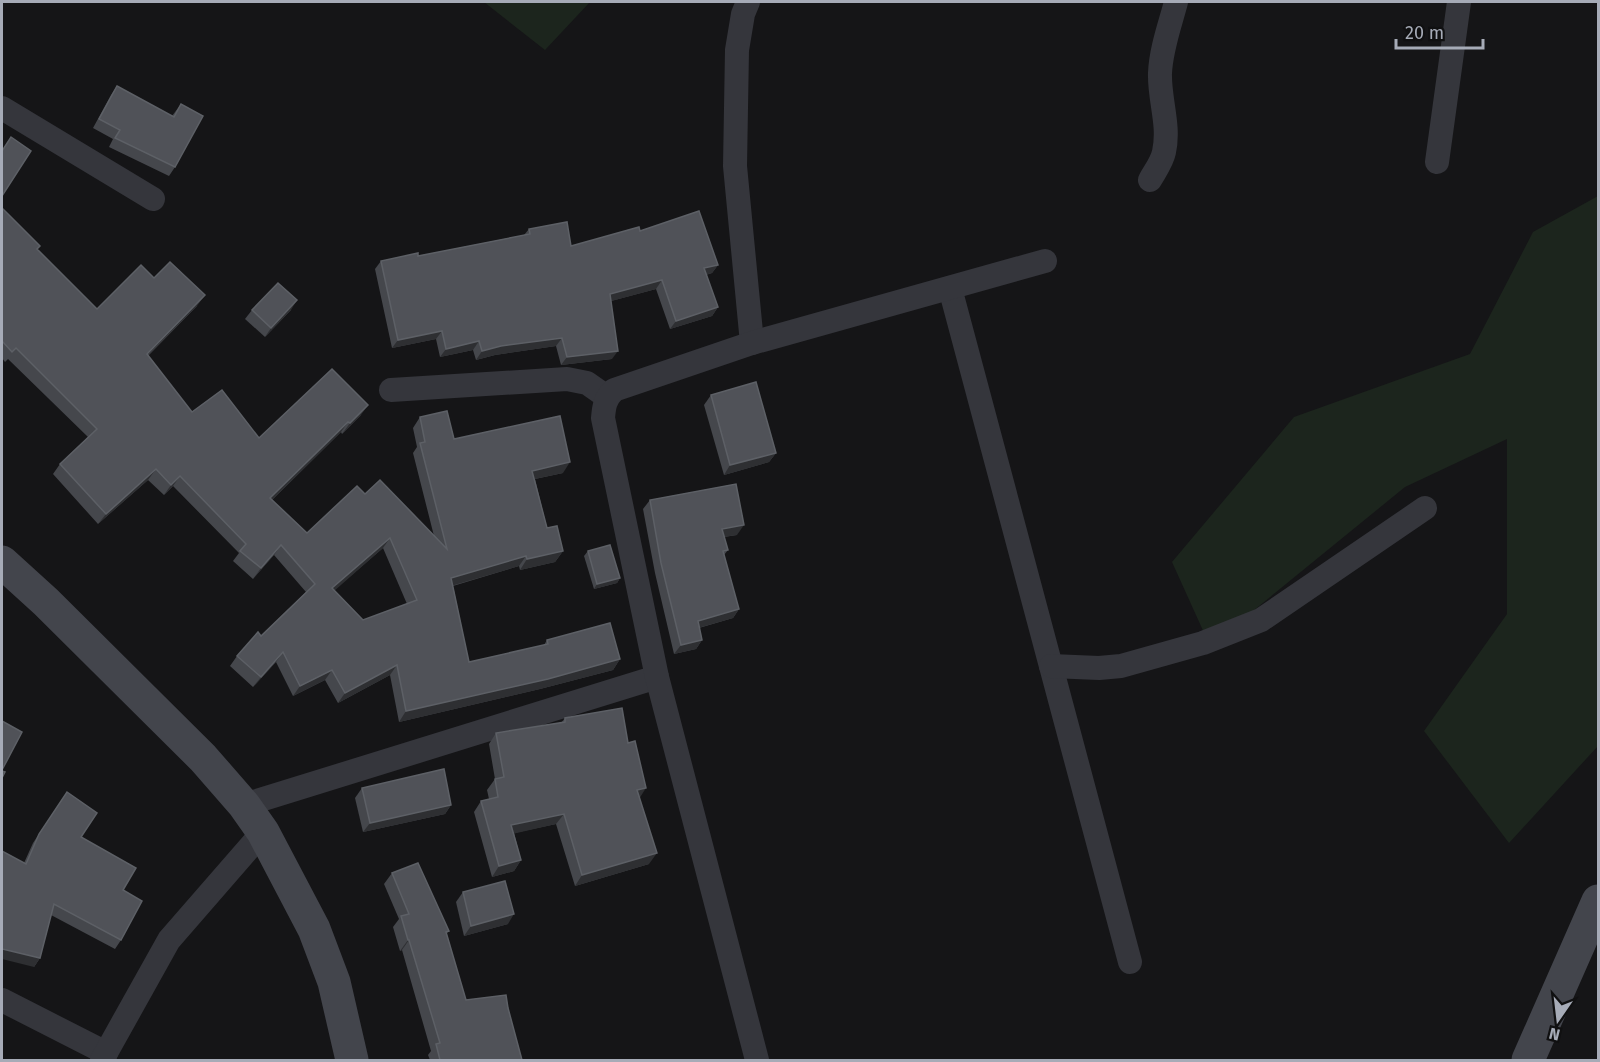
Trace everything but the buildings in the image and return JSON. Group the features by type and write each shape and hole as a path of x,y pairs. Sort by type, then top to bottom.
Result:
{"street":[{"path":"748,2 742,14 737,50 735,166 752,343"},
{"path":"1150,180 1165,149 1165,118 1160,74 1176,2"},
{"path":"1437,162 1459,2"},
{"path":"2,108 153,199"},
{"path":"757,1060 657,677 603,418 607,397 614,390 752,343 1045,261"},
{"path":"950,288 1130,962"},
{"path":"391,390 567,379 587,383 607,397"},
{"path":"1051,666 1099,668 1121,666 1203,643 1261,620 1425,507"},
{"path":"2,562 122,676 203,758 244,805 263,832 314,928 334,982 352,1060"},
{"path":"244,805 657,677"},
{"path":"2,1000 104,1057 169,940 263,832"},
{"path":"1528,1060 1599,901"}],"shaded area":[{"path":"484,2 590,2 545,50"},
{"path":"1598,196 1598,746 1509,843 1424,731 1507,614 1507,439 1405,487 1210,646 1172,562 1294,417 1470,354 1533,232"}]}
